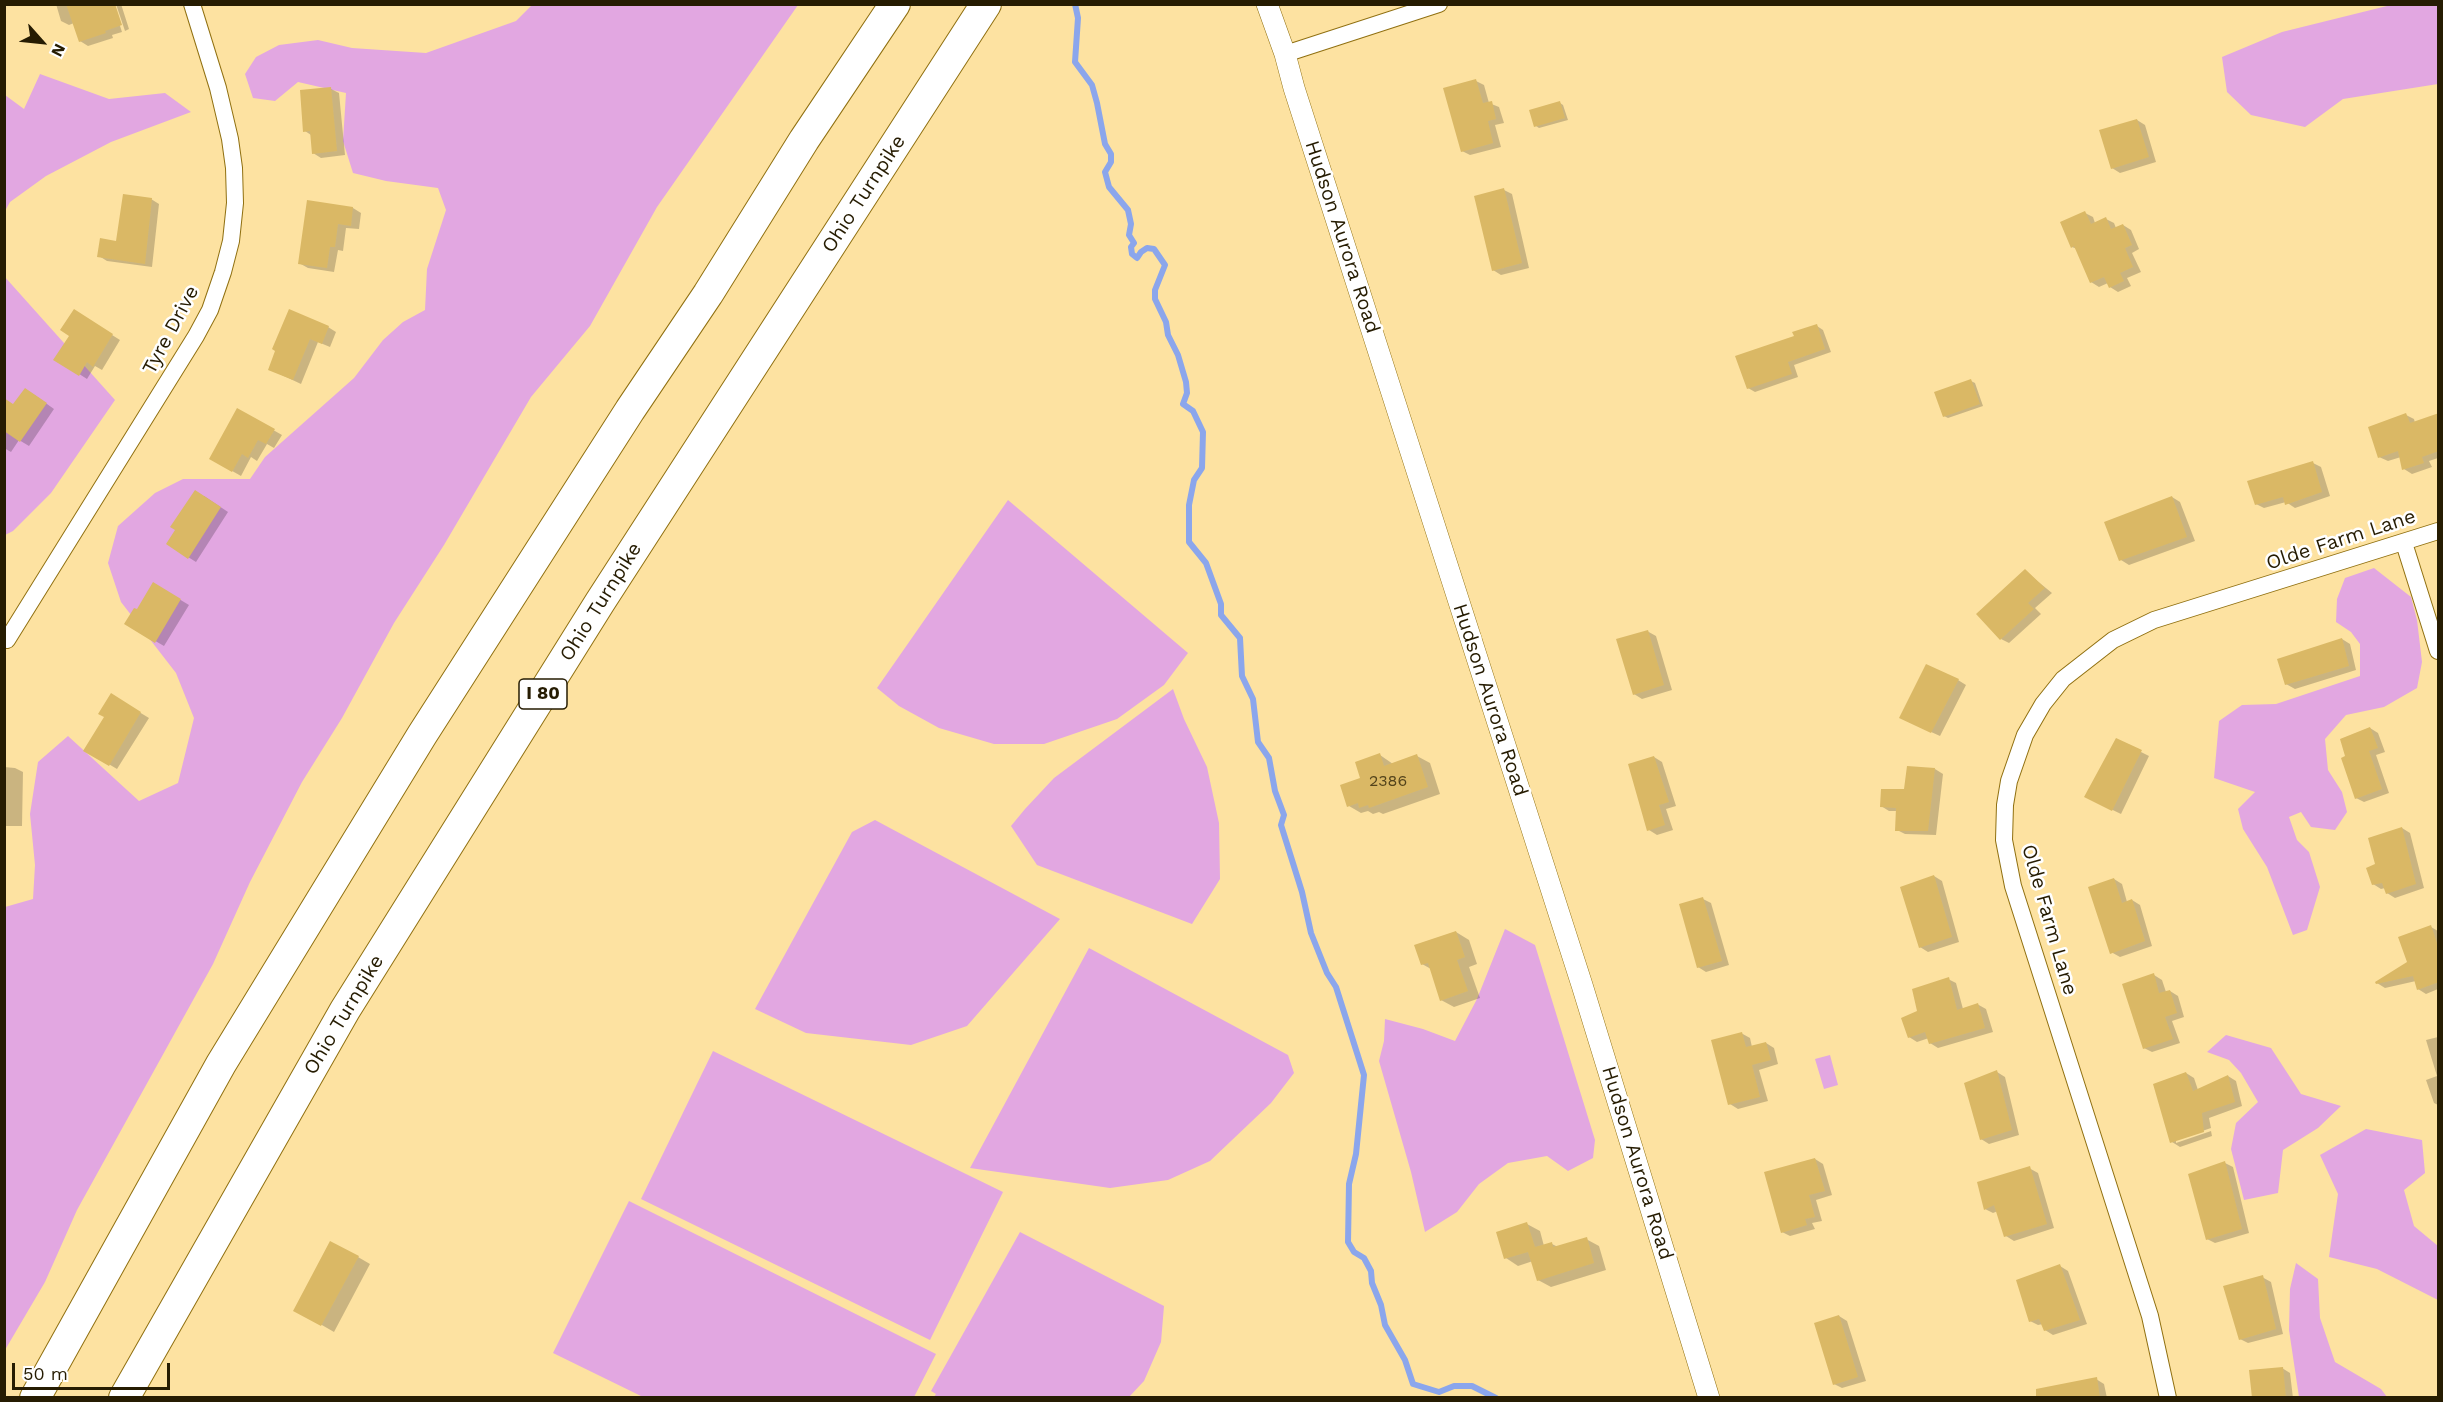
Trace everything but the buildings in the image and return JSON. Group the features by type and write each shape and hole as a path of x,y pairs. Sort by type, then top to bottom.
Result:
{"highway":[{"path":"35,1398 220,1064 422,735 630,410 708,294 804,140 895,4"},
{"name":"Ohio Turnpike","path":"124,1398 345,1010 600,602 987,4"}],"street":[{"name":"Tyre Drive","path":"7,640 196,336 210,310 223,272 231,241 235,203 234,168 218,88 192,4"},
{"name":"Hudson Aurora Road","path":"1267,4 1285,54 1297,99 1582,985 1709,1398"},
{"path":"1285,54 1439,4"},
{"name":"Olde Farm Lane","path":"2168,1398 2150,1316 2013,886 2004,840 2005,805 2009,781 2025,735 2043,704 2063,679 2114,640 2154,620 2439,531"},
{"path":"2404,543 2439,651"}],"shaded area":[{"path":"532,5 798,5 657,207 590,326 531,397 444,545 394,623 342,718 302,782 250,882 213,964 77,1210 45,1282 5,1350 5,907 33,899 35,865 30,814 38,762 68,736 139,801 178,783 194,718 176,673 121,602 108,563 118,526 155,493 183,479 250,479 265,457 354,378 383,340 403,322 425,310 427,269 446,210 438,188 386,181 353,173 343,141 346,93 298,82 275,101 253,98 245,74 256,57 279,45 318,40 352,48 426,53 516,21"},
{"path":"2391,5 2438,5 2438,84 2343,99 2305,127 2251,115 2227,92 2222,57 2282,32"},
{"path":"40,74 109,99 165,93 191,112 111,142 46,176 10,202 5,211 5,95 24,109"},
{"path":"4,276 115,400 51,493 13,531 5,535"},
{"path":"1008,500 1188,653 1164,685 1117,719 1044,744 994,744 939,728 899,706 877,688"},
{"path":"2374,568 2411,597 2417,620 2422,662 2417,688 2384,707 2346,715 2325,739 2328,770 2342,792 2347,812 2335,830 2311,827 2301,812 2289,817 2297,840 2309,852 2320,887 2307,930 2293,935 2267,867 2243,829 2238,809 2255,792 2214,778 2219,721 2242,705 2276,704 2360,676 2360,644 2351,632 2336,622 2337,599 2345,578"},
{"path":"1173,689 1184,719 1207,767 1219,823 1220,879 1192,924 1037,865 1011,826 1054,778"},
{"path":"875,820 1060,919 967,1026 911,1045 806,1033 755,1009 852,832"},
{"path":"1505,929 1535,945 1595,1140 1593,1158 1568,1171 1547,1156 1508,1163 1479,1184 1457,1212 1425,1232 1411,1172 1379,1061 1384,1041 1385,1019 1423,1029 1455,1041 1477,999"},
{"path":"1089,948 1288,1055 1294,1073 1271,1103 1210,1161 1168,1180 1110,1188 970,1168"},
{"path":"2226,1035 2271,1048 2301,1094 2341,1106 2318,1128 2283,1150 2278,1193 2244,1200 2231,1149 2236,1123 2258,1102 2241,1073 2229,1060 2207,1052"},
{"path":"713,1051 1003,1192 930,1340 641,1199"},
{"path":"1830,1055 1838,1085 1824,1089 1815,1059"},
{"path":"2366,1129 2422,1140 2425,1173 2404,1190 2414,1226 2438,1246 2438,1300 2377,1269 2329,1257 2338,1194 2320,1155"},
{"path":"629,1201 936,1354 914,1397 643,1397 553,1353"},
{"path":"1020,1232 1164,1306 1161,1342 1144,1381 1129,1397 934,1397 936,1394 931,1391"},
{"path":"2296,1263 2318,1279 2320,1318 2335,1362 2381,1389 2387,1397 2299,1397 2289,1330 2290,1289"}],"waterway":[{"path":"1075,4 1078,18 1075,62 1092,85 1105,144 1111,154 1111,162 1105,172 1109,187 1128,210 1131,224 1129,235 1134,243 1131,247 1132,254 1137,258 1147,248 1154,249 1165,265 1155,290 1155,299 1166,322 1168,335 1178,355 1186,382 1187,393 1183,404 1193,411 1203,432 1202,468 1194,480 1189,505 1189,542 1206,563 1221,604 1221,615 1240,638 1242,676 1253,699 1258,742 1269,758 1275,791 1284,815 1281,825 1302,892 1311,933 1327,973 1336,987 1364,1075 1356,1154 1349,1184 1348,1242 1354,1252 1364,1258 1371,1271 1372,1283 1381,1305 1385,1325 1405,1360 1413,1384 1439,1392 1454,1386 1472,1386 1496,1398"}]}
